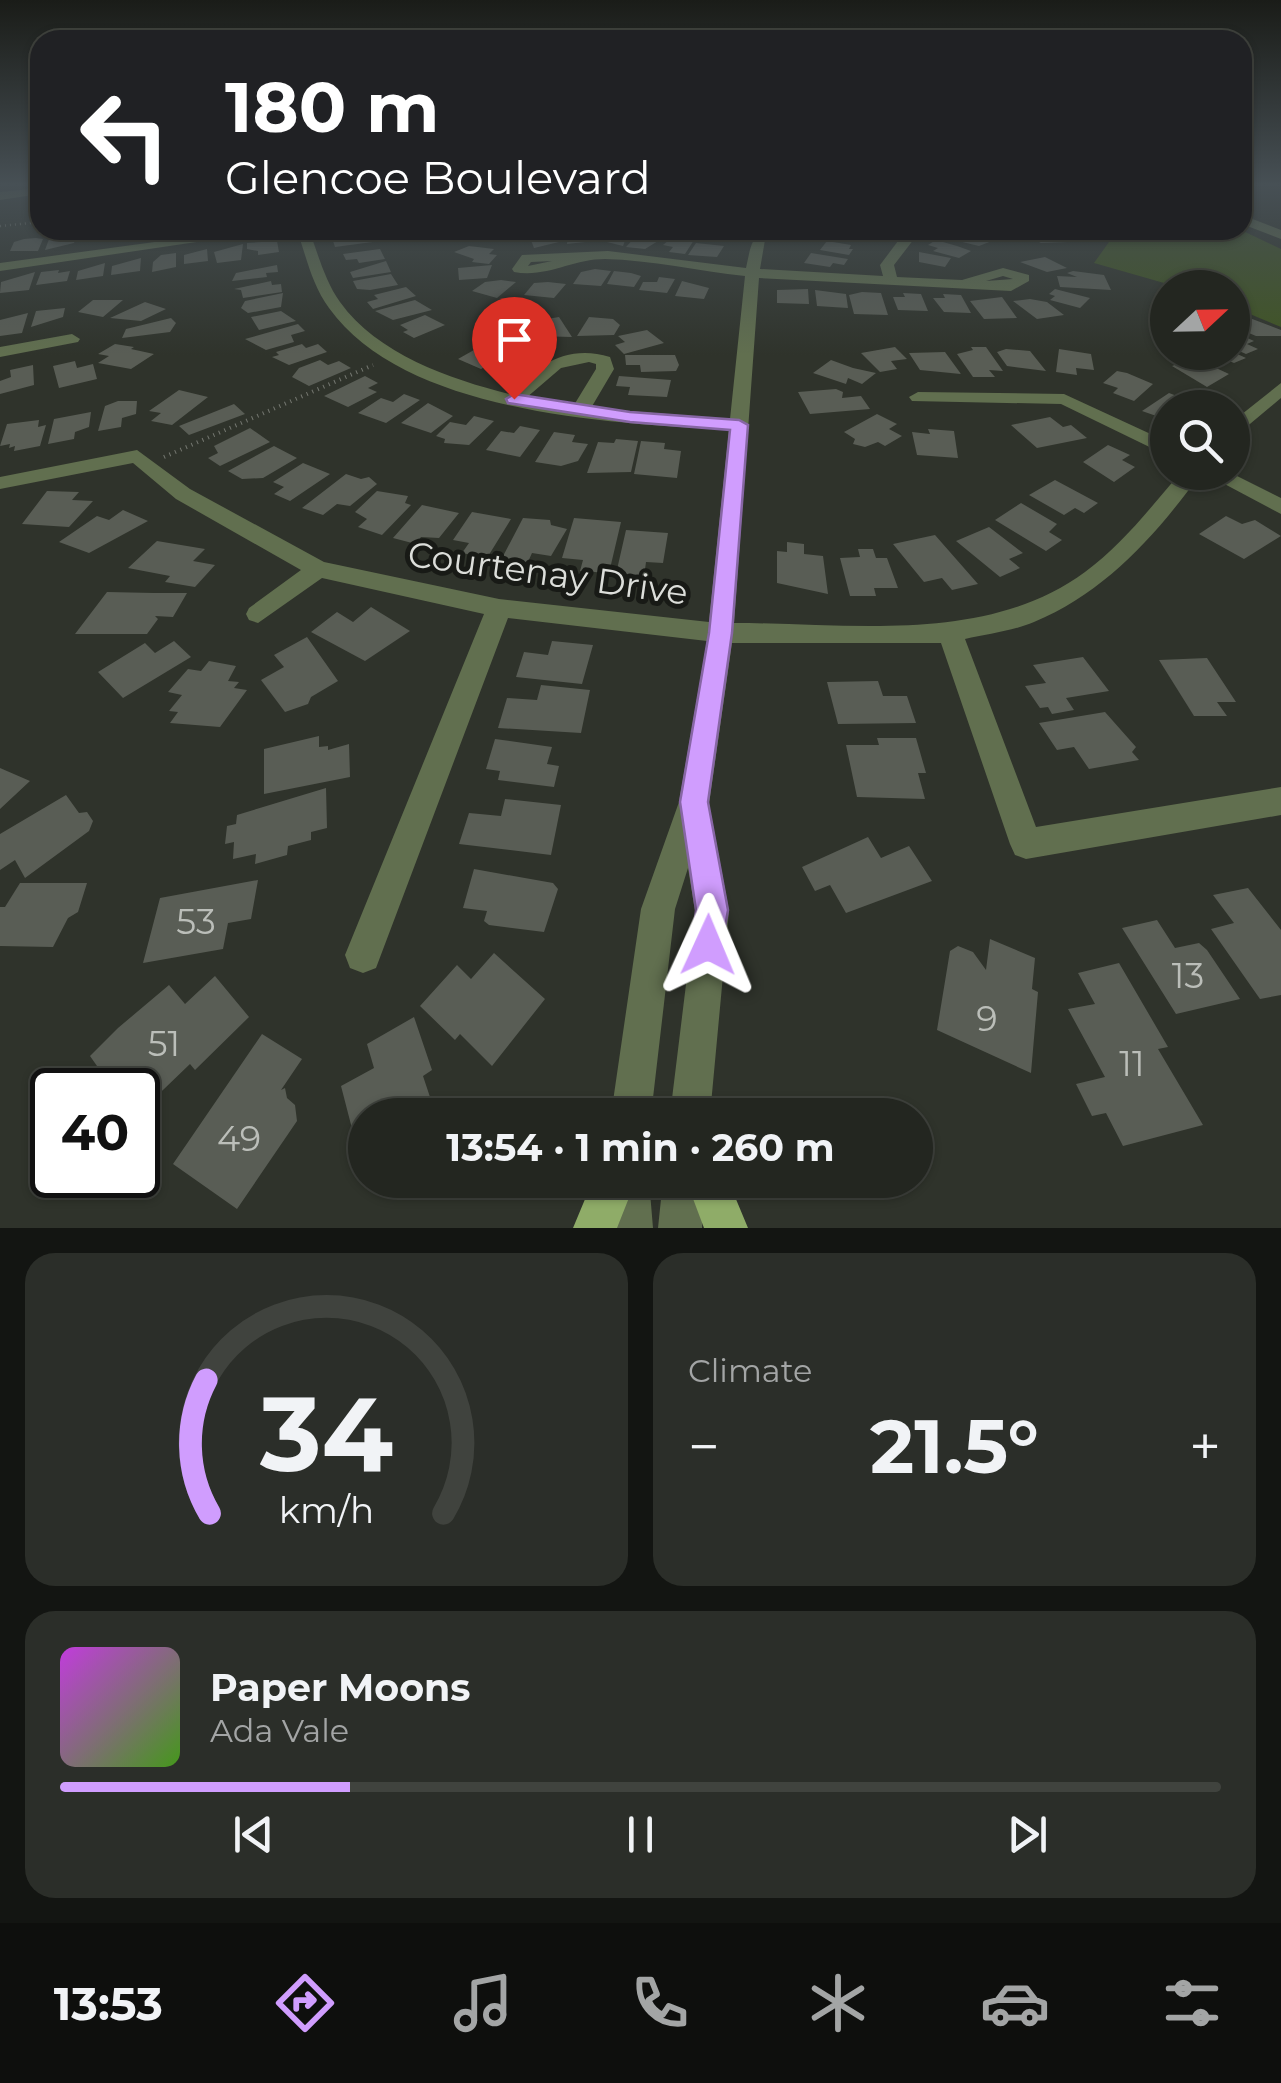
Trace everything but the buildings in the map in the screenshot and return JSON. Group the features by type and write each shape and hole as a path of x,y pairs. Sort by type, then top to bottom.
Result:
{"main road":[{"path":"595,1228 608,1198"},
{"path":"714,1198 726,1228"}],"street":[{"path":"0,267 196,240"},
{"path":"307,240 338,311 394,355 470,389 580,411 739,425"},
{"path":"633,1098 658,909 694,802 721,633 758,240"},
{"path":"891,280 888,265 906,240"},
{"path":"581,255 752,274 968,282"},
{"path":"0,352 72,339"},
{"path":"514,399 532,379 562,360 593,356 604,361 605,369 580,411"},
{"path":"1250,416 1281,388"},
{"path":"918,397 1064,398 1150,441"},
{"path":"0,483 137,456 148,465"},
{"name":"Courtenay Drive","path":"148,465 183,494 318,568 499,608 721,633 950,633 1025,616 1093,579 1142,532 1177,490"},
{"path":"1247,490 1281,507"},
{"path":"258,614 318,568"},
{"path":"364,955 499,608"},
{"path":"950,633 1026,844 1281,801"},
{"path":"692,1098 712,910 694,802"},
{"path":"629,1198 631,1228"},
{"path":"680,1228 682,1198"}],"path":[{"path":"148,465 394,355"}],"green space":[{"path":"1109,240 1263,240 1281,249 1281,327 1250,314 1250,270 1150,270 1150,279 1094,263"}],"route":[{"path":"514,399 630,417 739,425 721,633 694,802 712,910 708,945"}]}
